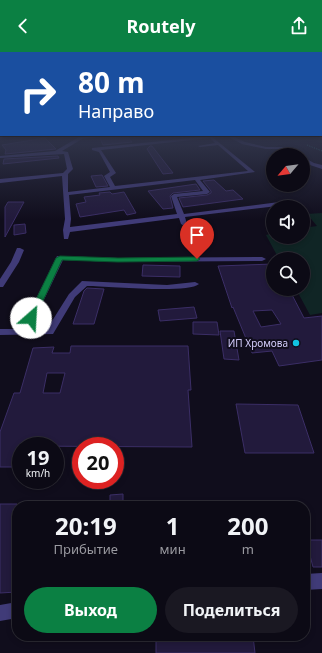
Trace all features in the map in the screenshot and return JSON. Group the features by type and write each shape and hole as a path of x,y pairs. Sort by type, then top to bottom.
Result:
{"street":[{"path":"0,181 65,174 70,169 69,164"},
{"path":"108,164 113,172 107,176 114,189"},
{"path":"66,194 252,172 243,164"},
{"path":"312,164 322,167"},
{"path":"65,174 68,219 66,238"},
{"path":"184,224 174,196 207,192 197,179"},
{"path":"66,230 266,205"},
{"path":"1,281 15,262 20,250"},
{"path":"24,332 60,258 118,260 262,259"},
{"path":"0,332 50,332 72,296 85,282 167,287 195,284"},
{"path":"310,582 322,581"},
{"path":"0,613 12,611"}],"green space":[{"path":"322,213 322,313 310,315 300,296 310,296 310,252 275,252 271,244 310,244 310,227 317,226 310,218 310,214"}],"building":[{"path":"157,164 166,164 173,173 163,174"},
{"path":"102,175 108,186 96,187 91,176"},
{"path":"214,180 226,191 233,190 243,199 183,207 179,198 207,195 211,193 203,181"},
{"path":"196,184 200,190 173,193 170,196 173,208 163,209 148,191"},
{"path":"110,192 112,194 124,192 136,213 127,215 124,210 80,217 76,204 86,202 84,197"},
{"path":"8,202 24,202 5,237 5,207"},
{"path":"25,224 26,233 14,235 14,225"},
{"path":"266,264 266,296 293,296 304,318 322,316 322,360 279,366 272,351 252,353 233,307 232,308 218,266","holes":["272,310 281,324 261,327 253,311"]},
{"path":"143,265 180,266 180,277 142,276"},
{"path":"87,288 104,289 94,324 73,324 84,291"},
{"path":"194,307 197,318 160,321 158,310"},
{"path":"193,322 217,322 219,335 193,334"},
{"path":"220,331 234,331 239,360 224,359"},
{"path":"71,346 188,346 191,390 188,390 192,447 124,447 124,437 72,437 72,446 64,446 64,437 12,437 12,467 0,467 0,432 14,393 20,393 33,348 54,347 52,353 70,353","holes":["47,373 65,373 60,393 43,393"]},
{"path":"236,404 298,405 314,453 245,453"},
{"path":"123,494 123,501 110,501 110,495"},
{"path":"0,504 12,504 12,592 0,593"},
{"path":"310,540 322,540 322,567 313,567 310,555"},
{"path":"156,641 254,641 255,653 156,653"}],"place":[{"name":"ИП Хромова","path":"296,343"}],"route":[{"path":"31,318 60,258 118,260 197,259"}]}
